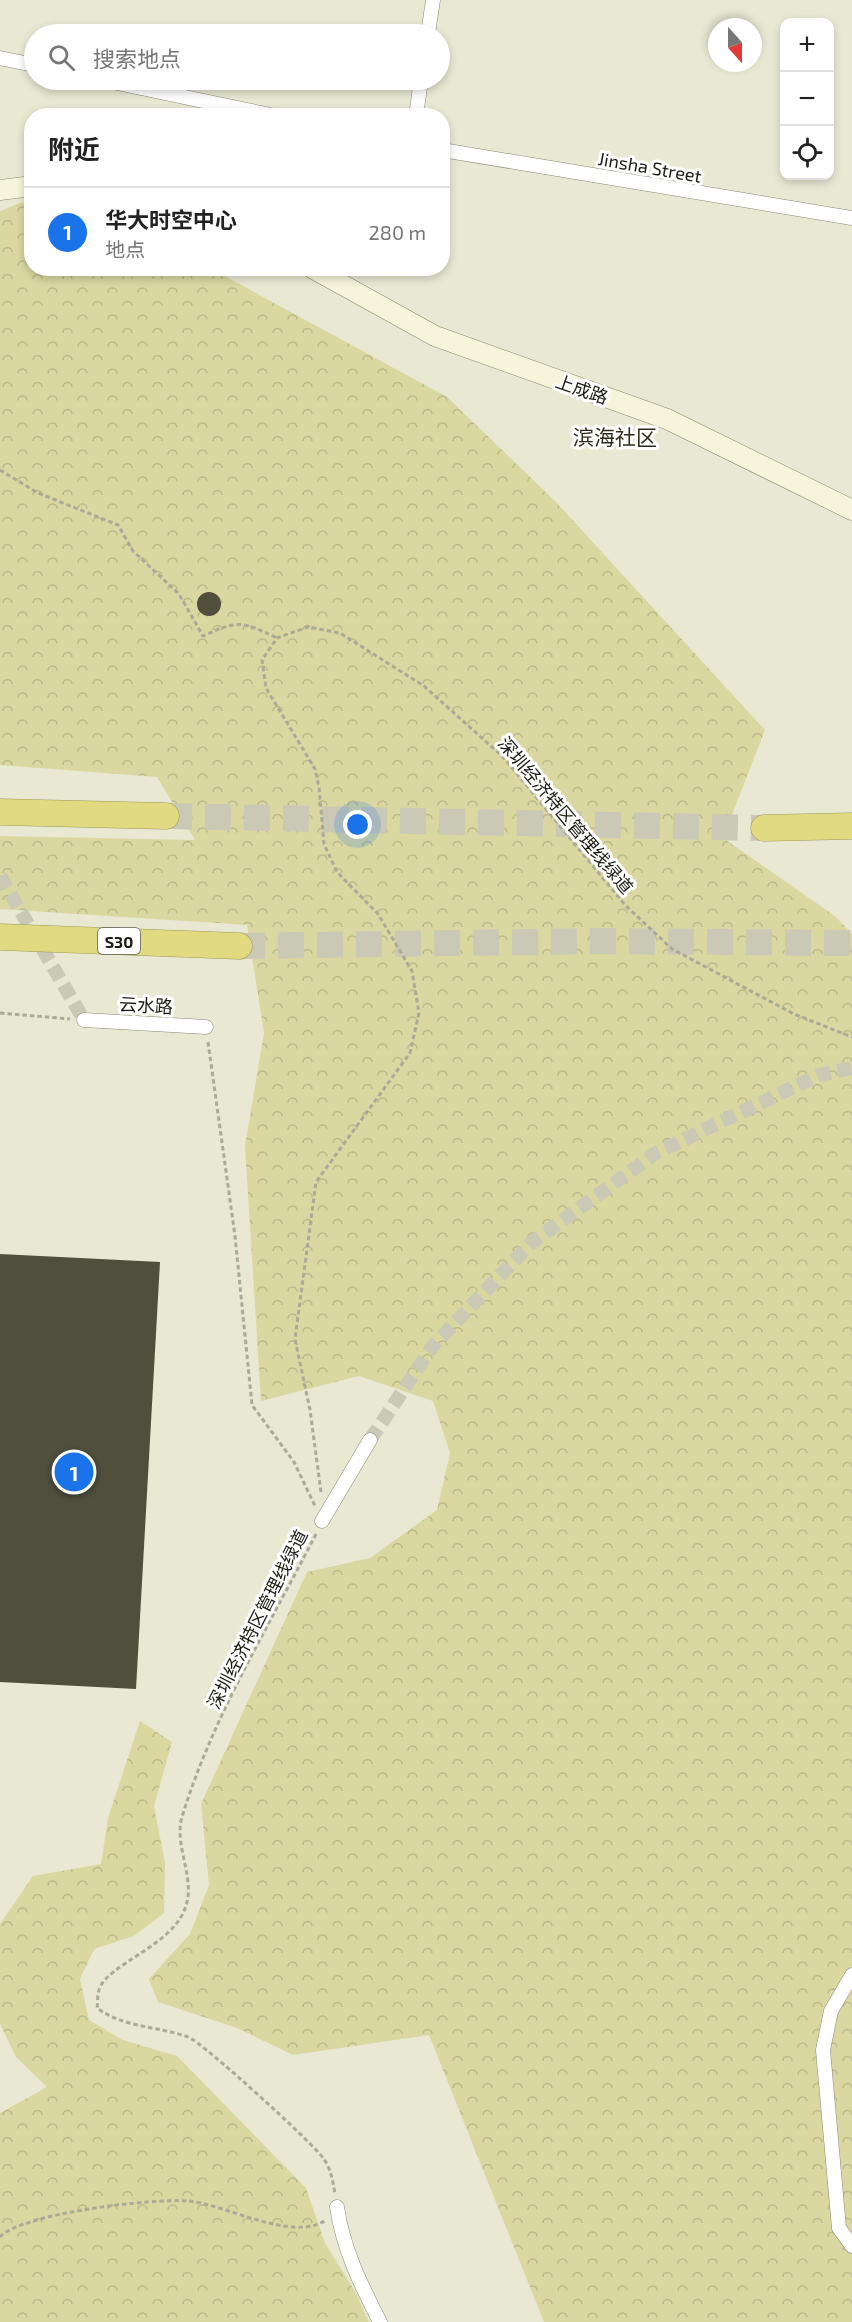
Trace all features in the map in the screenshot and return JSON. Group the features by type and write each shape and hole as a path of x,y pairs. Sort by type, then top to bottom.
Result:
{"highway":[{"path":"0,812 166,816"},
{"path":"764,828 852,826"},
{"name":"S30","path":"0,937 239,946"}],"street":[{"path":"429,24 433,0"},
{"path":"0,58 24,63"},
{"path":"151,90 237,108"},
{"path":"417,108 420,90"},
{"name":"Jinsha Street","path":"450,151 852,218"},
{"path":"0,190 24,187"},
{"name":"上成路","path":"326,276 435,336 667,419 852,510"},
{"name":"云水路","path":"84,1020 206,1027"},
{"path":"322,1521 370,1440"},
{"path":"852,1975 831,2012 823,2050 839,2228 852,2246"},
{"path":"337,2207 341,2234 364,2292 380,2322"}],"path":[{"path":"0,470 38,493 118,525 133,551 179,594 203,636 233,623 253,627 277,638"},
{"name":"深圳经济特区管理线绿道","path":"337,2207 332,2174 323,2157 292,2125 191,2037 111,2019 97,2008 99,1990 108,1975 156,1945 184,1911 189,1880 179,1828 196,1770 322,1521 321,1471 295,1339 316,1182 410,1053 419,1013 412,971 378,914 337,872 324,844 319,787 315,769 266,688 262,660 277,638 308,627 339,633 424,686 504,758 625,905 672,949 794,1014 852,1037"},
{"path":"0,1013 84,1020"},
{"path":"206,1027 235,1236 252,1405 294,1462 322,1521"},
{"path":"0,2237 28,2221 87,2209 189,2201 241,2216 316,2227 329,2218 337,2207"}],"green space":[{"path":"24,203 24,276 225,276 447,397 556,502 765,730 723,838 835,916 852,934 852,2322 544,2322 429,2035 293,2055 237,2028 158,2002 149,1979 190,1934 209,1885 201,1804 307,1572 370,1558 437,1510 450,1453 433,1401 359,1376 261,1401 245,1146 264,1033 247,925 0,909 0,836 195,840 157,777 0,765 0,211"},
{"path":"140,1721 172,1742 154,1806 165,1863 164,1913 134,1936 94,1949 80,1979 89,2020 123,2040 177,2056 306,2188 325,2243 357,2295 369,2322 0,2322 0,2113 47,2087 16,2057 0,2024 0,1924 33,1876 101,1864 108,1818"}],"building":[{"path":"209,592 217,596 221,604 217,612 209,616 201,612 197,604 201,596"},
{"path":"0,1254 160,1262 136,1689 0,1682"}],"tunnel":[{"path":"166,816 764,828"},
{"path":"0,876 84,1020"},
{"path":"239,946 603,941 852,943"},
{"path":"370,1440 432,1347 531,1243 656,1153 819,1075 852,1068"}],"place":[{"name":"华大时空中心","path":"74,1472"}],"district":[{"name":"滨海社区","path":"615,436"}]}
